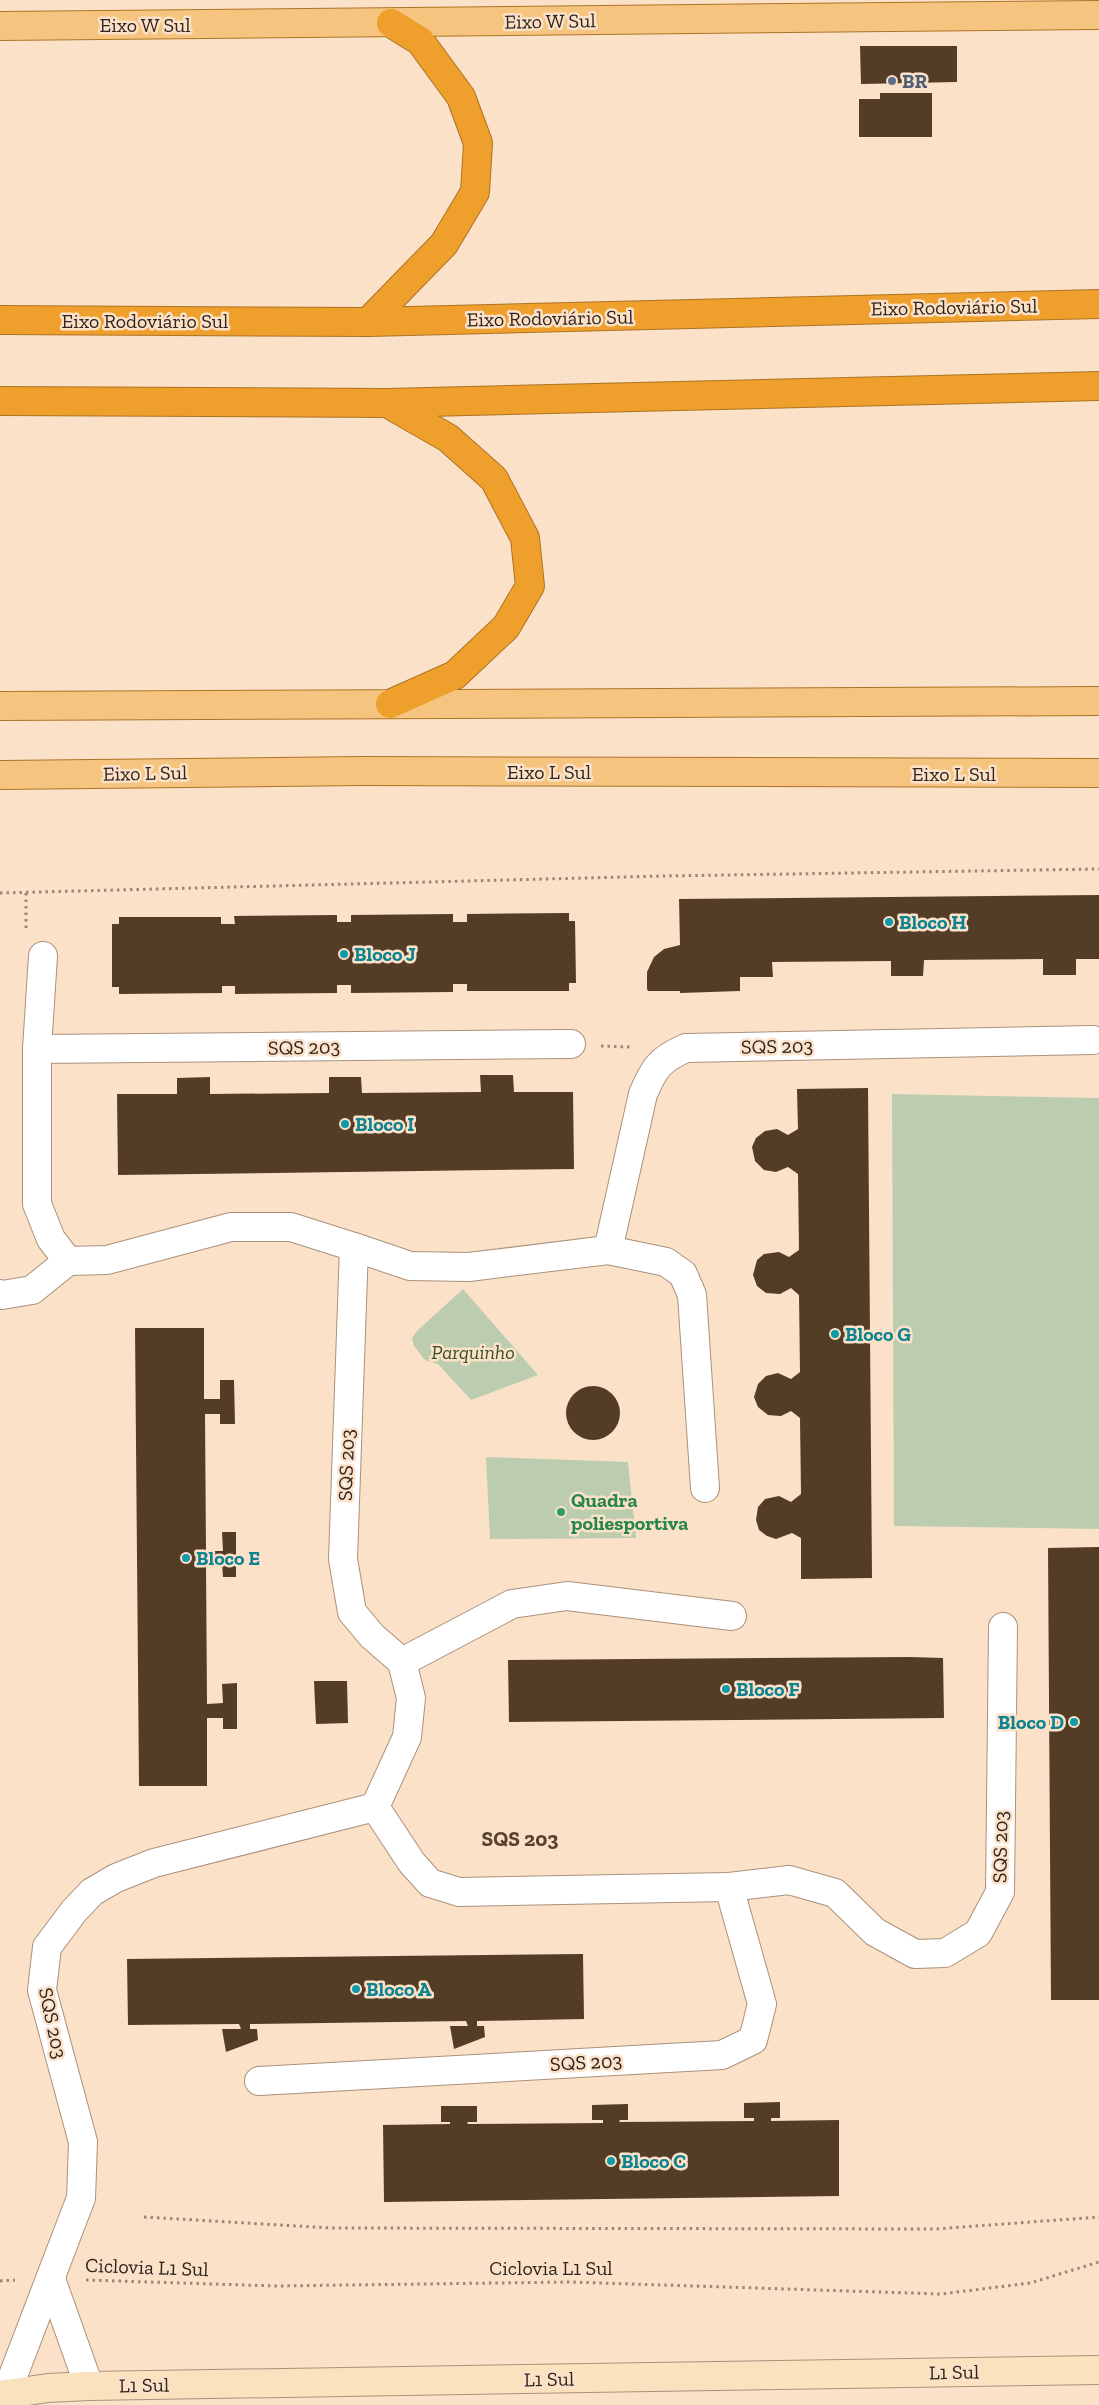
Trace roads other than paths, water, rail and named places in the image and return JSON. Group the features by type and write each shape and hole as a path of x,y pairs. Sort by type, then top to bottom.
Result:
{"highway":[{"path":"368,322 444,244 475,192 478,144 461,97 420,41 391,23"},
{"name":"Eixo Rodoviário Sul","path":"0,320 368,322 1099,304"},
{"path":"0,401 388,403 1099,386"},
{"path":"388,403 448,438 494,479 526,538 530,586 506,628 454,675 390,704"}],"main road":[{"name":"Eixo W Sul","path":"0,26 1099,15"},
{"path":"0,706 1099,701"},
{"name":"Eixo L Sul","path":"0,775 362,771 1099,773"}],"street":[{"path":"43,956 37,1049 37,1204 51,1239 68,1261"},
{"name":"SQS 203","path":"608,1250 643,1094 650,1076 667,1056 686,1048 1093,1040"},
{"name":"SQS 203","path":"37,1049 571,1044"},
{"path":"0,1294 32,1290 68,1261 107,1260 230,1227 291,1227 354,1246 410,1266 469,1267 608,1250 666,1262 683,1274 692,1295 705,1488"},
{"name":"SQS 203","path":"354,1246 343,1559 352,1612 372,1636 402,1662"},
{"path":"375,1807 407,1736 411,1698 402,1662 512,1604 567,1596 732,1616"},
{"name":"SQS 203","path":"3,2395 51,2279 81,2198 83,2142 42,1990 47,1947 74,1911 92,1892 116,1878 154,1863 375,1807 412,1863 430,1883 459,1892 729,1887 789,1880 835,1893 875,1932 915,1954 945,1953 978,1933 1000,1892 1003,1628"},
{"name":"SQS 203","path":"259,2081 722,2055 752,2040 762,2004 729,1887"},
{"path":"51,2279 88,2386"},
{"name":"L1 Sul","path":"3,2395 48,2388 88,2386 1099,2370"}],"place":[{"name":"BR","path":"892,81"},
{"name":"Bloco H","path":"889,922"},
{"name":"Bloco J","path":"344,954"},
{"name":"Bloco I","path":"345,1124"},
{"name":"Bloco G","path":"835,1334"},
{"name":"Quadra poliesportiva","path":"561,1512"},
{"name":"Bloco E","path":"186,1558"},
{"name":"Bloco F","path":"726,1689"},
{"name":"Bloco D","path":"1074,1722"},
{"name":"Bloco A","path":"356,1989"},
{"name":"Bloco C","path":"611,2161"}],"district":[{"name":"SQS 203","path":"520,1839"}],"park label":[{"name":"Parquinho","path":"473,1352"}]}
